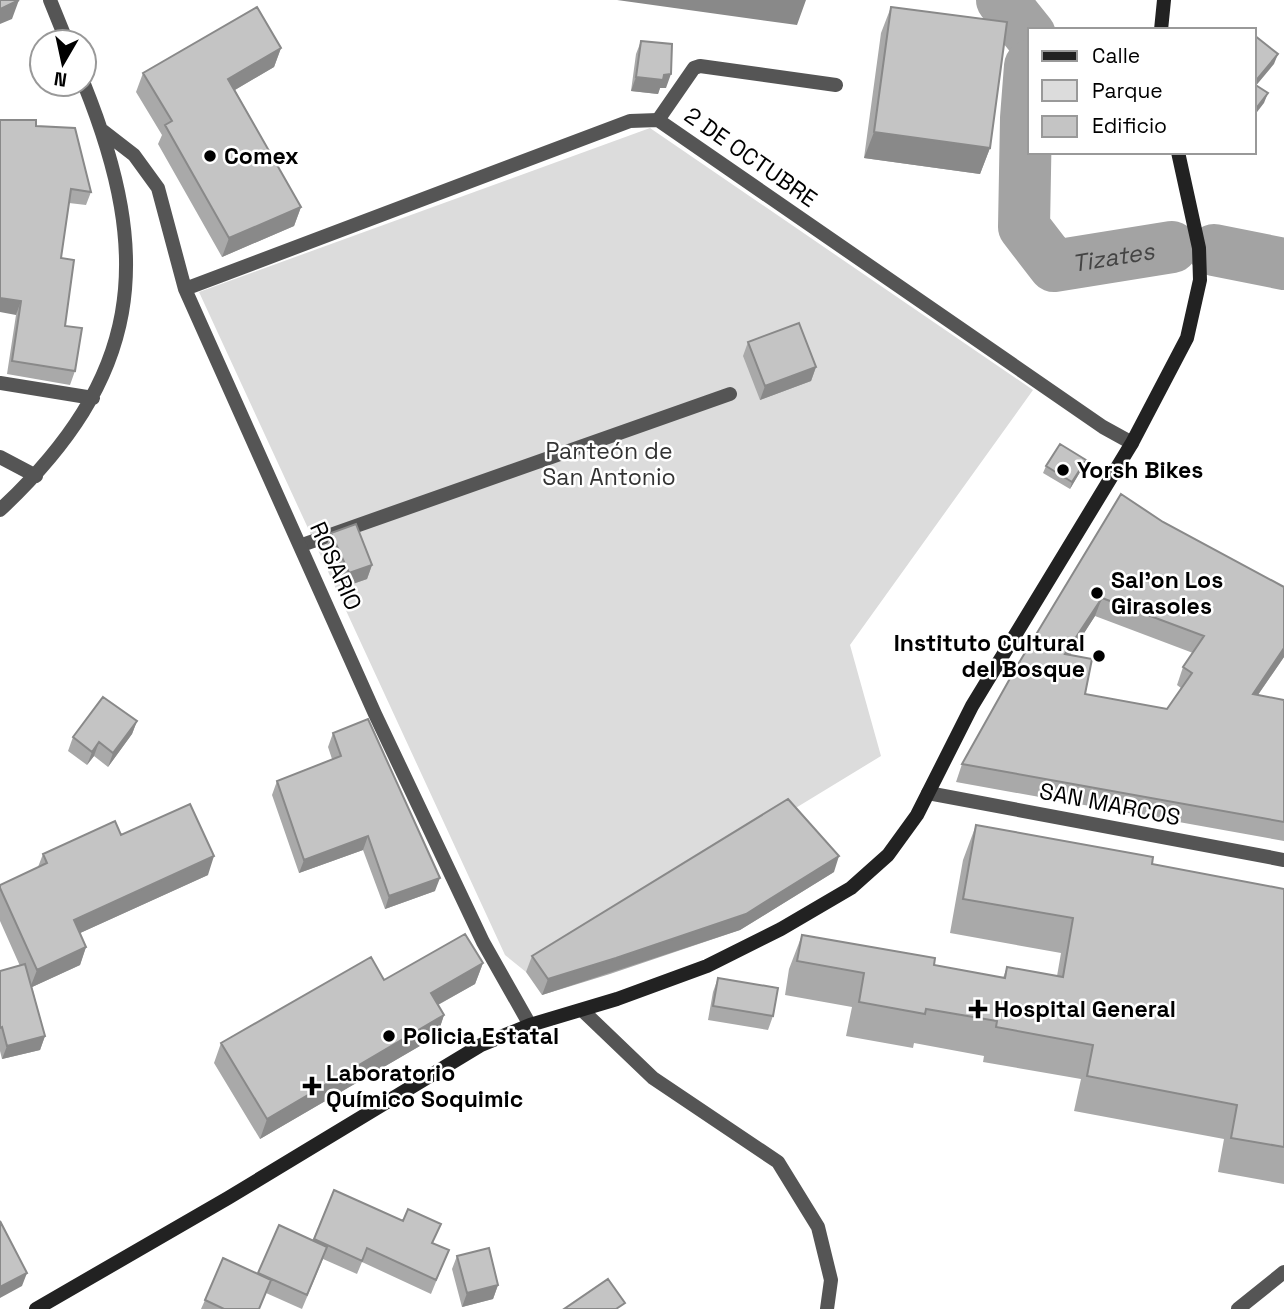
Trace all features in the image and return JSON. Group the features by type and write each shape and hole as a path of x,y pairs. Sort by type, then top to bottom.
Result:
{"main road":[{"path":"1161,28 1164,0"},
{"path":"36,1309 228,1198 481,1045 530,1025 582,1010 707,966 781,929 851,888 888,855 928,793 972,706 1132,443 1175,363 1195,310 1200,280 1199,248 1178,154"}],"street":[{"path":"50,0 61,28"},
{"path":"658,120 694,68 700,66 836,85"},
{"path":"0,510 36,477 65,442 93,398 115,345 127,287 125,227 103,131 90,98"},
{"name":"2 DE OCTUBRE","path":"185,289 630,121 658,120 1103,427 1132,443"},
{"name":"ROSARIO","path":"103,131 134,155 158,188 185,289 302,545 375,714 483,942 530,1025"},
{"path":"0,383 93,398"},
{"path":"302,545 730,394"},
{"path":"0,457 36,477"},
{"name":"SAN MARCOS","path":"928,793 1284,860"},
{"path":"582,1010 653,1078 778,1162 818,1227 831,1280 827,1309"},
{"path":"1238,1309 1284,1272"}],"green space":[{"name":"Panteón de San Antonio","path":"650,128 1033,390 850,645 881,756 526,972 505,955 199,292"}],"building":[{"path":"0,0 19,0 0,9"},
{"path":"257,7 281,48 228,79 301,207 229,238 165,125 172,121 143,73"},
{"path":"891,7 1007,22 990,148 874,132"},
{"path":"1256,37 1278,54 1256,81"},
{"path":"641,41 672,44 671,74 664,75 663,80 636,77"},
{"path":"1256,85 1268,93 1256,108"},
{"path":"0,120 36,120 36,126 75,128 91,192 71,189 61,258 74,260 65,326 82,328 75,371 12,361 21,301 0,298"},
{"path":"799,323 816,367 765,386 748,342"},
{"name":"Yorsh Bikes","path":"1060,444 1086,460 1072,482 1046,466"},
{"path":"1121,494 1163,522 1284,587 1284,648 1253,694 1284,700 1284,822 962,764 1017,666","holes":["1102,598 1204,636 1183,667 1192,673 1167,709 1085,694 1092,659 1065,654"]},
{"path":"356,524 372,565 349,573 331,533"},
{"path":"103,697 137,721 113,753 99,742 92,752 73,737"},
{"path":"368,719 440,878 389,896 368,836 304,860 277,781 341,756 333,733"},
{"path":"788,799 839,856 746,914 616,958 548,979 532,956"},
{"path":"190,804 214,856 74,920 86,947 37,970 0,885 47,863 43,854 115,821 121,835"},
{"path":"976,825 1153,857 1152,864 1284,889 1284,1147 1231,1138 1237,1105 1087,1076 1093,1045 996,1027 997,1021 926,1009 925,1014 859,1002 864,973 797,961 802,935 935,958 934,965 1005,978 1007,967 1063,977 1073,918 963,899"},
{"path":"465,934 483,963 431,993 444,1015 267,1119 221,1043 371,957 384,980"},
{"path":"25,964 45,1036 7,1046 2,1027 0,1028 0,971"},
{"path":"718,978 778,988 773,1016 713,1006"},
{"path":"334,1190 403,1221 408,1209 441,1224 432,1243 449,1250 436,1280 367,1248 362,1261 314,1239"},
{"path":"0,1221 27,1273 0,1287"},
{"path":"279,1225 327,1247 307,1295 258,1273"},
{"path":"489,1248 498,1285 467,1293 457,1256"},
{"path":"223,1258 271,1280 259,1309 224,1309 205,1300"},
{"path":"608,1279 625,1303 616,1309 564,1309"}],"waterway":[{"name":"Tizates","path":"1002,0 1028,32"},
{"name":"Tizates","path":"1028,92 1024,227 1054,266 1172,247"},
{"name":"Tizates","path":"1214,250 1284,264"}],"place":[{"name":"Comex","path":"210,156"},
{"name":"Yorsh Bikes","path":"1063,470"},
{"name":"Sal'on Los Girasoles","path":"1097,593"},
{"name":"Instituto Cultural del Bosque","path":"1099,656"},
{"name":"Hospital General","path":"978,1009"},
{"name":"Policia Estatal","path":"389,1036"},
{"name":"Laboratorio Químico Soquimic","path":"312,1086"}]}
